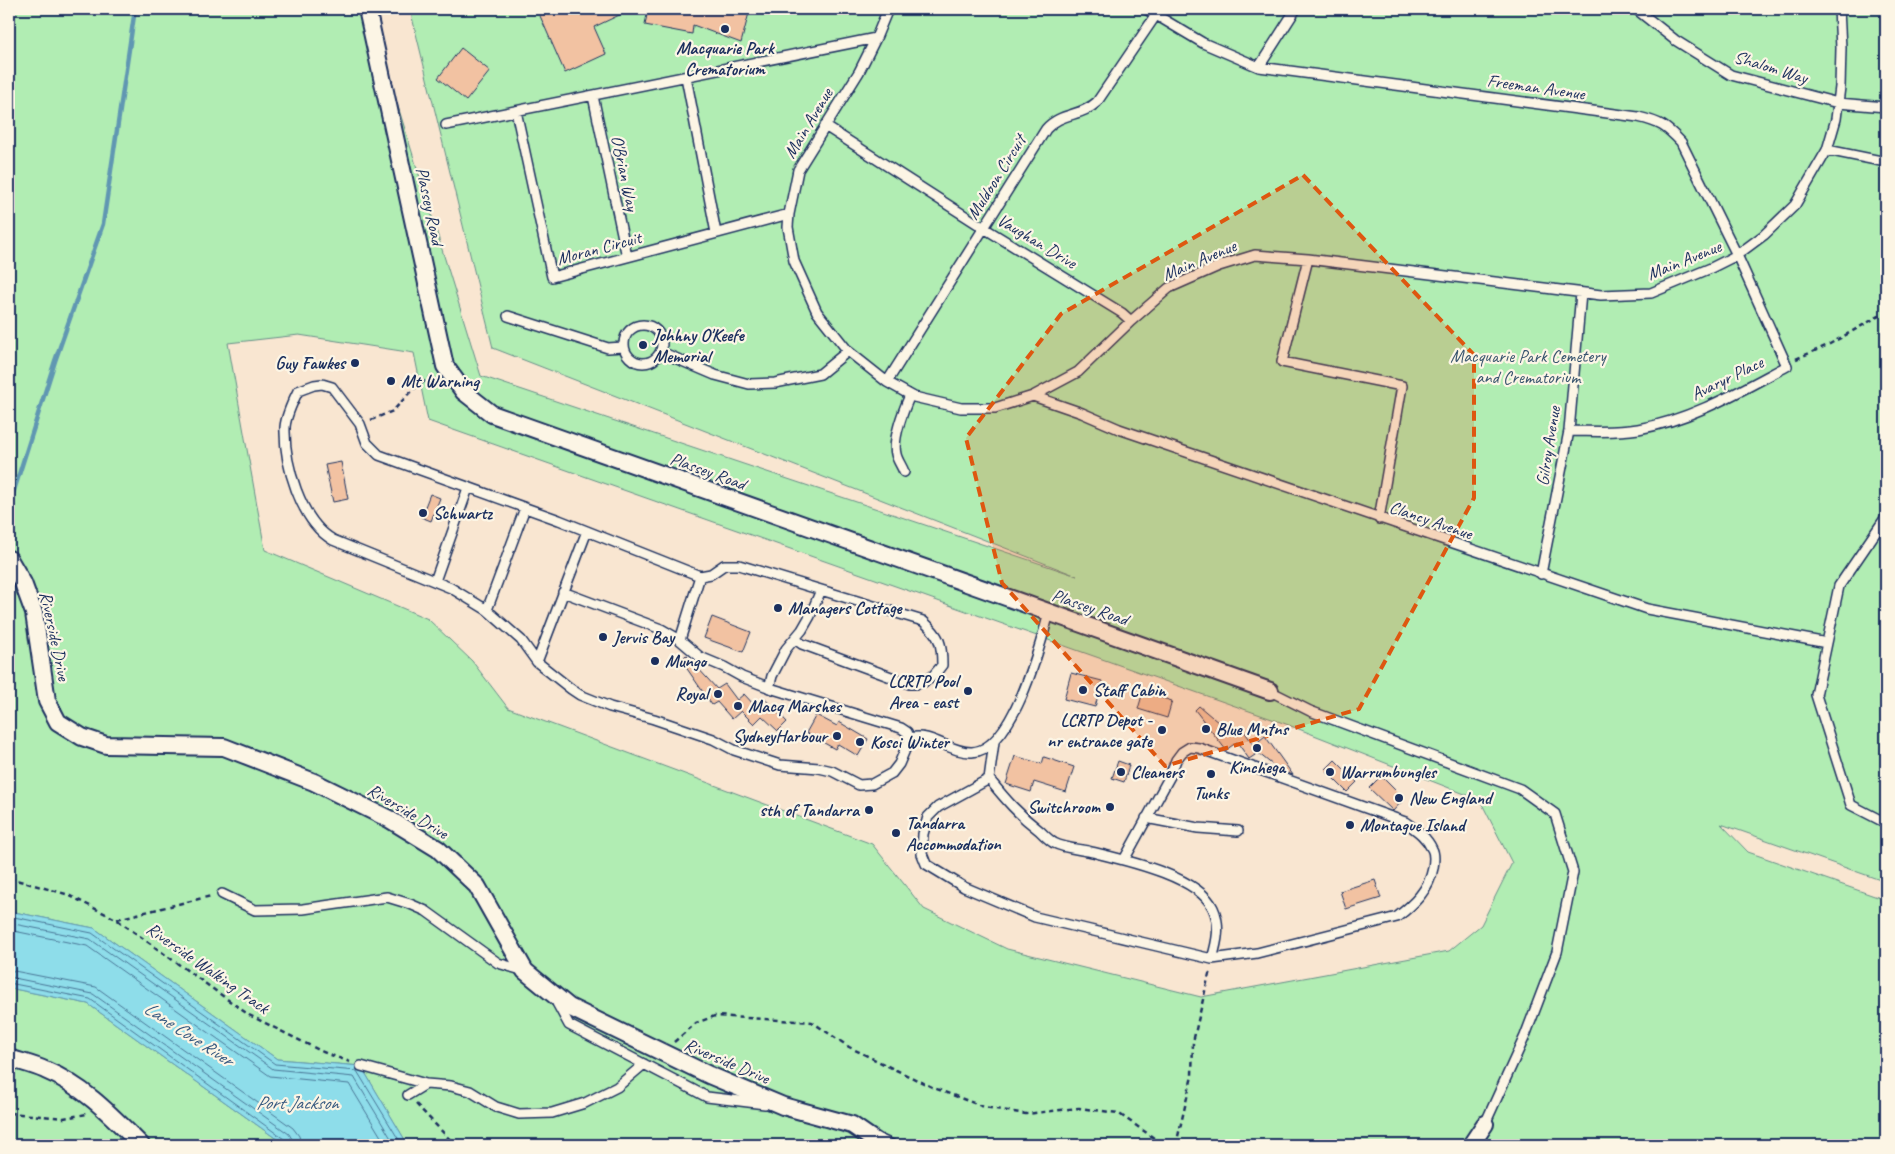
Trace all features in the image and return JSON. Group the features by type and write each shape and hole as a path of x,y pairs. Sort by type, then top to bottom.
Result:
{"street":[{"name":"Plassey Road","path":"367,9 445,366 464,392 492,414 532,430 1270,691"},
{"name":"Riverside Drive","path":"9,559 23,583 34,614 47,701 58,722 82,737 106,745 224,747 314,782 389,819 438,849 477,886 526,971 569,1007 660,1053 783,1106 852,1125 881,1145"},
{"path":"9,1058 45,1070 78,1088 107,1110 141,1145"},
{"path":"1471,1145 1485,1124"}],"lane":[{"name":"Main Avenue","path":"888,9 859,72 798,170 788,227 794,261 817,312 848,351 887,382 910,394 961,408 996,408 1033,396 1078,372 1131,321 1169,288 1219,266 1254,255 1308,259 1601,295 1651,293 1711,268 1737,255 1764,235 1795,205 1827,150 1836,119 1838,103 1841,48 1839,9"},
{"name":"Freeman Avenue","path":"1146,9 1203,43 1259,67 1452,91 1654,121 1669,129 1681,142 1737,255 1787,366"},
{"path":"1259,67 1296,9"},
{"name":"Shalom Way","path":"1636,9 1674,40 1731,75 1838,103 1886,107"},
{"name":"Muldoon Circuit","path":"887,382 1046,129 1054,121 1091,108 1097,102 1156,15"},
{"path":"446,125 876,38"},
{"path":"686,77 716,233"},
{"name":"O'Brian Way","path":"593,96 626,257"},
{"name":"Moran Circuit","path":"516,111 552,277 789,214"},
{"name":"Vaughan Drive","path":"824,126 984,228 1122,312 1131,321"},
{"path":"1827,150 1886,162"},
{"path":"1308,259 1282,362 1402,386 1379,519"},
{"name":"Gilroy Avenue","path":"1541,574 1569,431 1581,293"},
{"path":"508,316 608,348 623,347"},
{"path":"637,325 651,326 658,332 662,343 661,352 653,361 643,364 630,359 623,347 625,336 637,325"},
{"path":"661,352 715,375 749,384 775,383 820,374 848,351"},
{"name":"Avaryr Place","path":"1569,431 1618,431 1638,429 1666,422 1704,408 1787,366"},
{"path":"563,592 661,629 680,640 700,657 769,688 901,728 907,732 910,738 899,764 892,773 872,784 859,785 832,772 818,768 780,765 757,758 734,750 713,739 654,718 600,704 571,689 537,662 521,640 487,610 451,588 322,534 311,520 300,498 287,456 285,427 298,391 322,384 332,387 360,424 367,443 379,455 587,531 700,576 711,574 724,565 739,565 923,621 934,630 940,640 942,665 929,681 910,684 802,644 794,639"},
{"path":"904,472 896,453 896,445 904,409 910,394"},
{"name":"Clancy Avenue","path":"1033,396 1082,413 1119,429 1647,609 1827,643"},
{"path":"435,581 468,488"},
{"path":"487,610 524,508"},
{"path":"1886,517 1839,586 1816,695 1851,805 1886,823"},
{"path":"537,662 587,531"},
{"path":"680,640 700,576"},
{"path":"769,688 772,676 786,649 802,630 810,616 820,590"},
{"path":"1049,613 1027,684 1012,716 994,742 989,779 1017,813 1055,843 1124,860 1161,872 1189,884 1212,905 1218,924 1218,941 1212,959"},
{"name":"Plassey Road","path":"1270,691 1319,714 1520,789 1555,814 1573,872 1557,952 1525,1036 1485,1124"},
{"path":"910,738 919,736 967,752 974,752 994,742"},
{"path":"989,779 938,807 928,818 923,834 922,854 926,864 964,887 1035,917 1212,959 1257,954 1396,917 1411,907 1431,880 1434,851 1422,834 1405,822 1190,746 1176,760 1170,776 1124,860"},
{"path":"1146,818 1198,828 1238,831"},
{"path":"222,894 255,910 303,909 387,897 426,911 498,963 526,971"},
{"path":"552,994 569,1025 707,1097 783,1106"},
{"path":"361,1066 426,1084 451,1086 470,1091 496,1107 519,1114 552,1113 585,1103 618,1087 644,1064"},
{"path":"408,1095 426,1084"},
{"path":"852,1125 892,1145"}],"path":[{"name":"Avaryr Place","path":"1787,366 1792,361 1828,346 1886,312"},
{"path":"360,424 393,411 412,390 429,378"},
{"name":"Riverside Walking Track","path":"9,878 66,894 116,919 249,1015 323,1052 361,1066"},
{"path":"116,919 222,894"},
{"path":"1176,1145 1192,1076 1193,1042 1212,959"},
{"path":"660,1053 696,1023 714,1016 812,1022 850,1047 934,1088 984,1107 1026,1114 1079,1108 1118,1112 1164,1145"},
{"path":"408,1095 455,1145"},
{"path":"9,1113 64,1118 107,1110"}],"highlighted area":[{"path":"1303,175 1474,355 1474,498 1359,709 1165,766 1002,583 966,438 1061,314"}],"green space":[{"name":"Macquarie Park Cemetery and Crematorium","path":"9,9 368,9 481,376 1077,576 493,348 410,9 1886,9 1886,882 1721,824 1748,852 1886,900 1886,1145 408,1145 361,1066 277,1059 94,928 9,911","holes":["299,335 414,353 428,421 1286,724 1480,800 1512,863 1481,925 1449,951 1201,997 1007,949 924,909 872,844 508,708 472,661 428,619 265,550 228,343"]},
{"path":"9,988 88,1004 285,1145 9,1145"}],"water":[{"name":"Port Jackson","path":"9,911 94,928 277,1059 361,1066 408,1145 285,1145 88,1004 9,988"}],"building":[{"path":"537,9 632,9 594,27 606,54 565,73"},
{"name":"Macquarie Park Crematorium","path":"648,9 750,9 741,43 693,25 692,34 645,25"},
{"path":"461,48 490,71 466,101 438,78"},
{"path":"341,462 348,499 333,502 325,465"},
{"path":"430,494 440,498 431,521 421,517"},
{"path":"712,617 751,632 743,652 704,638"},
{"path":"686,655 717,689 725,684 737,700 744,694 756,707 765,699 787,722 778,731 762,716 754,724 741,711 732,719 717,702 712,705 681,660"},
{"name":"Staff Cabin","path":"1071,673 1102,681 1095,707 1064,699"},
{"path":"1143,692 1172,701 1167,718 1138,709"},
{"path":"1199,706 1232,734 1241,727 1254,745 1265,736 1293,775 1279,770 1258,753 1249,759 1237,742 1226,750 1195,710"},
{"path":"816,715 837,726 839,722 868,739 858,756 838,744 835,749 806,733"},
{"path":"1015,756 1042,764 1044,757 1074,767 1066,792 1034,782 1031,792 1006,784"},
{"path":"1335,760 1357,782 1347,792 1325,770"},
{"name":"Cleaners","path":"1118,761 1129,765 1124,782 1112,778"},
{"path":"1381,776 1404,799 1393,811 1369,788"},
{"path":"1375,880 1381,898 1346,909 1340,891"}],"waterway":[{"path":"9,506 55,361 103,224 135,9"}],"place":[{"name":"Macquarie Park Crematorium","path":"725,29"},
{"name":"Johhny O'Keefe Memorial","path":"643,345"},
{"name":"Guy Fawkes","path":"355,363"},
{"name":"Mt Warning","path":"391,381"},
{"name":"Schwartz","path":"423,513"},
{"name":"Managers Cottage","path":"778,608"},
{"name":"Jervis Bay","path":"603,637"},
{"name":"Mungo","path":"655,661"},
{"name":"Staff Cabin","path":"1083,690"},
{"name":"LCRTP Pool Area - east","path":"968,691"},
{"name":"Royal","path":"718,694"},
{"name":"Macq Marshes","path":"738,706"},
{"name":"Blue Mntns","path":"1206,729"},
{"name":"LCRTP Depot - nr entrance gate","path":"1162,730"},
{"name":"SydneyHarbour","path":"837,736"},
{"name":"Kosci Winter","path":"860,742"},
{"name":"Kinchega","path":"1257,748"},
{"name":"Cleaners","path":"1121,772"},
{"name":"Warrumbungles","path":"1330,772"},
{"name":"Tunks","path":"1211,774"},
{"name":"New England","path":"1399,798"},
{"name":"Switchroom","path":"1110,807"},
{"name":"sth of Tandarra","path":"869,810"},
{"name":"Montague Island","path":"1350,825"},
{"name":"Tandarra Accommodation","path":"896,833"}],"water label":[{"name":"Lane Cove River","path":"189,1033"}]}
